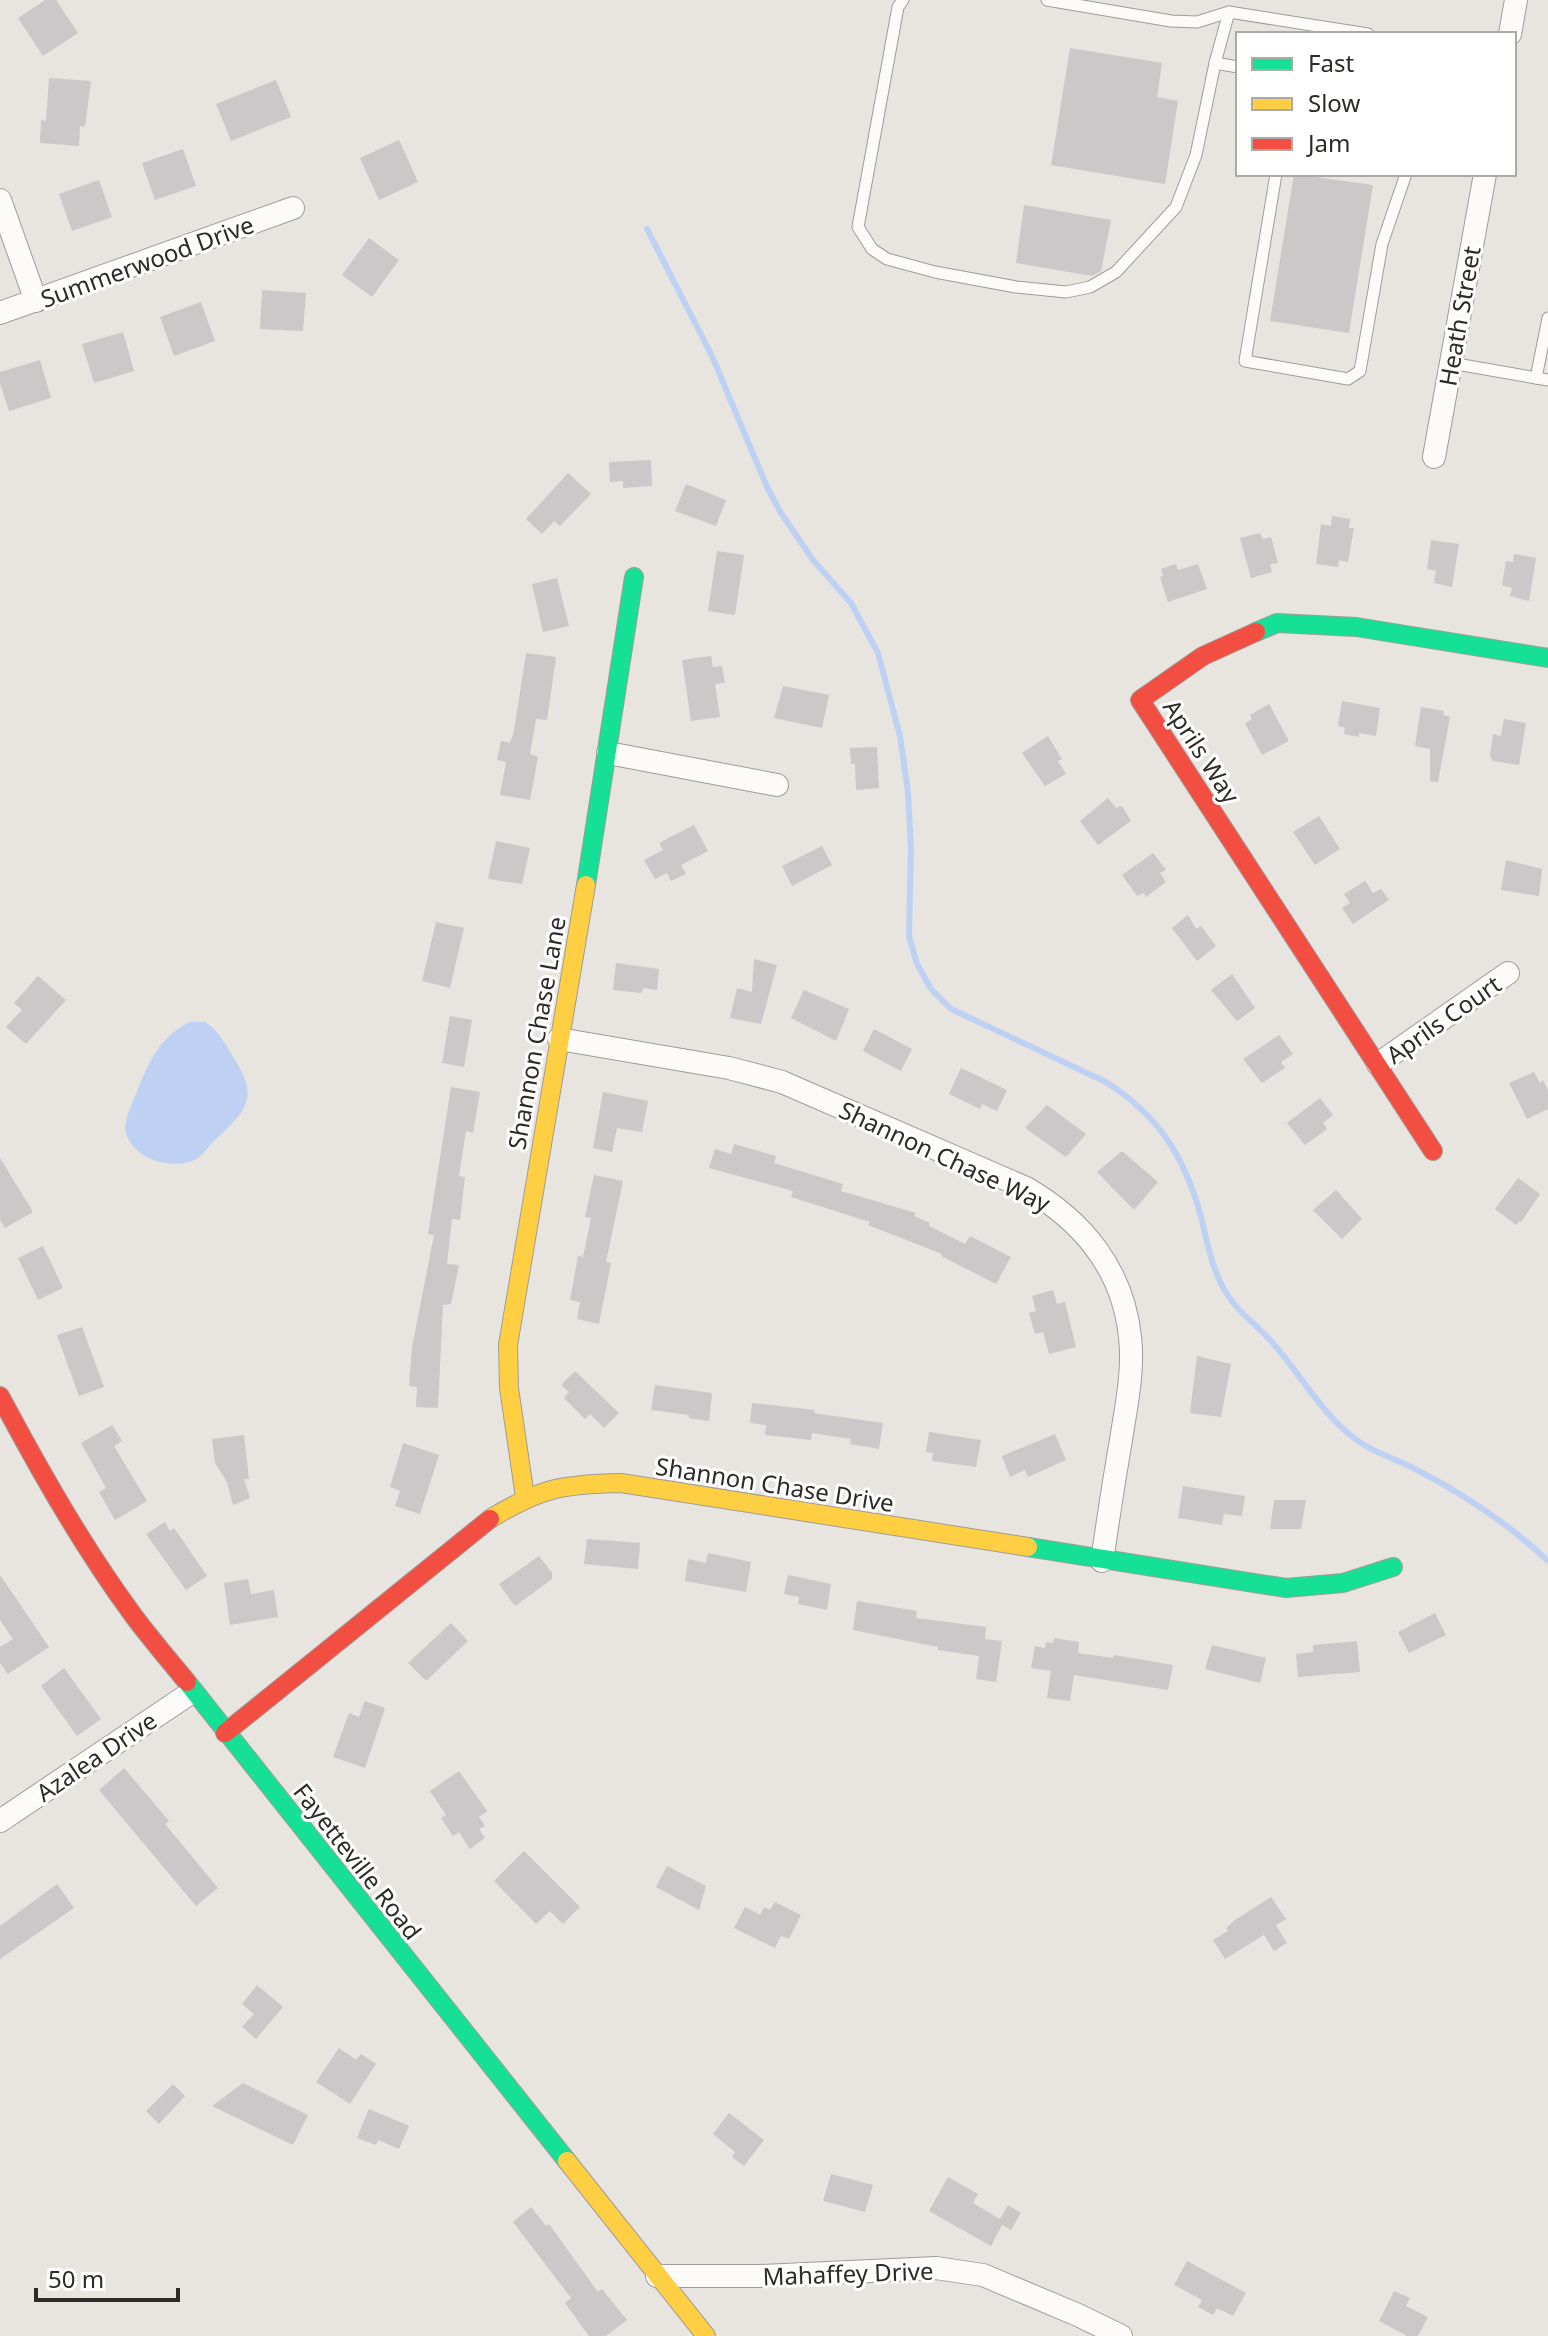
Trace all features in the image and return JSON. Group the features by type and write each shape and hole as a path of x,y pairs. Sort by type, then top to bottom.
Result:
{"street":[{"path":"1510,32 1516,0"},
{"name":"Heath Street","path":"1434,457 1485,176"},
{"path":"0,200 36,301"},
{"name":"Summerwood Drive","path":"0,313 293,208"},
{"name":"Shannon Chase Lane","path":"525,1497 509,1388 508,1345 608,753 634,577"},
{"name":"Aprils Way","path":"1433,1151 1140,700 1203,656 1277,623 1356,627 1548,658"},
{"path":"608,753 777,785"},
{"name":"Aprils Court","path":"1378,1064 1508,973"},
{"name":"Shannon Chase Way","path":"559,1039 729,1068 782,1082 1026,1188 1074,1221 1097,1247 1113,1275 1125,1308 1131,1339 1130,1381 1102,1561"},
{"name":"Fayetteville Road","path":"0,1396 35,1463 133,1615 706,2336"},
{"name":"Shannon Chase Drive","path":"225,1733 483,1523 525,1497 572,1484 621,1483 1286,1588 1343,1583 1393,1567"},
{"name":"Azalea Drive","path":"0,1821 192,1692"},
{"name":"Mahaffey Drive","path":"657,2276 760,2276 936,2268 983,2275 1121,2336"}],"lane":[{"path":"903,0 898,7 858,227 872,249 887,259 935,272 1016,287 1066,292 1090,287 1116,272 1176,207 1196,155 1229,12"},
{"path":"1047,0 1171,21 1197,22 1229,12 1355,32"},
{"path":"1215,63 1236,67"},
{"path":"1276,176 1245,361 1348,379 1360,371 1382,244 1405,176"},
{"path":"1451,363 1542,379 1548,318"}],"water":[{"path":"190,1022 205,1022 219,1034 243,1074 247,1096 240,1114 199,1158 183,1163 163,1163 144,1155 130,1142 126,1133 128,1112 156,1051 171,1034"}],"building":[{"path":"45,0 56,0 78,33 43,56 18,18"},
{"path":"1070,48 1162,63 1157,97 1178,101 1165,184 1051,165"},
{"path":"49,78 91,81 85,127 80,126 79,146 40,143 41,120 46,121"},
{"path":"276,80 291,117 231,141 216,104"},
{"path":"399,140 418,182 379,200 360,158"},
{"path":"183,149 196,186 155,200 142,163"},
{"path":"1294,176 1373,185 1349,333 1270,321"},
{"path":"99,180 112,217 72,231 59,194"},
{"path":"1024,205 1111,220 1101,271 1092,276 1016,263"},
{"path":"369,238 399,260 372,297 342,275"},
{"path":"262,290 306,293 303,331 260,329"},
{"path":"201,302 215,341 174,356 160,317"},
{"path":"123,332 134,371 94,383 82,344"},
{"path":"40,360 51,398 9,411 0,383 0,372"},
{"path":"651,460 652,486 623,488 623,481 610,482 609,462"},
{"path":"568,473 591,494 560,526 554,521 542,534 526,519"},
{"path":"686,484 726,500 716,526 675,511"},
{"path":"1332,516 1350,519 1349,528 1354,528 1348,562 1339,560 1338,567 1316,564 1321,524 1331,526"},
{"path":"1260,533 1263,539 1271,537 1278,563 1270,564 1272,572 1251,578 1240,538"},
{"path":"1431,540 1459,544 1452,587 1434,583 1436,571 1427,569"},
{"path":"717,551 744,555 735,615 708,611"},
{"path":"1514,554 1536,558 1529,601 1510,596 1512,588 1502,585 1506,561 1513,562"},
{"path":"1176,564 1178,570 1198,564 1207,589 1168,602 1160,577 1163,576 1161,569"},
{"path":"557,578 569,626 543,632 532,584"},
{"path":"526,653 556,657 547,720 536,719 530,754 538,757 530,800 500,795 506,762 497,760 501,741 510,743 514,731"},
{"path":"711,656 713,667 722,666 725,683 715,684 720,717 691,721 682,660"},
{"path":"783,686 829,695 822,728 774,718"},
{"path":"1342,701 1380,708 1376,736 1344,734 1345,728 1338,726"},
{"path":"1269,704 1289,741 1262,755 1245,723 1252,719 1250,715"},
{"path":"1421,707 1444,711 1443,715 1450,717 1438,782 1430,781 1430,749 1415,746"},
{"path":"1504,719 1526,723 1519,765 1493,761 1490,756 1493,734 1501,736"},
{"path":"1048,736 1062,759 1058,761 1066,774 1045,786 1022,753"},
{"path":"877,747 879,788 856,790 855,764 851,764 850,748"},
{"path":"1108,798 1116,808 1122,806 1131,821 1098,845 1080,821"},
{"path":"1319,816 1340,849 1315,865 1293,832"},
{"path":"694,825 708,851 681,865 686,874 671,881 667,873 655,879 644,860 663,850 659,843"},
{"path":"496,841 530,848 522,884 488,879"},
{"path":"822,846 832,865 792,886 782,866"},
{"path":"1153,853 1166,870 1160,873 1166,882 1146,897 1144,893 1137,896 1122,875"},
{"path":"1506,860 1542,869 1539,896 1501,890"},
{"path":"1365,881 1373,893 1381,889 1389,900 1353,924 1342,908 1350,903 1344,894"},
{"path":"1188,915 1196,929 1201,926 1216,946 1197,961 1172,928"},
{"path":"436,922 464,928 450,988 422,981"},
{"path":"754,959 777,965 761,1024 730,1018 737,988 752,992"},
{"path":"616,963 659,969 657,990 644,988 641,993 613,990"},
{"path":"1232,974 1255,1008 1237,1021 1211,990"},
{"path":"38,976 66,1000 26,1044 6,1027 22,1010 14,1003"},
{"path":"804,990 849,1009 836,1041 791,1018"},
{"path":"450,1016 472,1020 464,1067 442,1063"},
{"path":"874,1029 912,1049 901,1071 863,1051"},
{"path":"1279,1035 1293,1054 1281,1062 1285,1068 1262,1083 1243,1059"},
{"path":"961,1068 1007,1090 997,1111 982,1104 980,1109 949,1094"},
{"path":"1534,1072 1548,1090 1548,1109 1527,1119 1509,1083"},
{"path":"451,1087 480,1092 473,1133 466,1131 459,1176 465,1177 460,1220 452,1219 447,1264 459,1265 451,1304 443,1305 438,1408 416,1407 417,1387 409,1386 412,1347 434,1235 428,1234"},
{"path":"603,1092 648,1101 642,1132 617,1128 612,1152 593,1148"},
{"path":"1320,1098 1333,1115 1323,1123 1327,1129 1305,1145 1287,1123"},
{"path":"1047,1105 1086,1134 1066,1157 1025,1128"},
{"path":"734,1144 776,1156 774,1163 843,1184 841,1191 916,1213 914,1216 930,1223 929,1226 965,1244 970,1236 1011,1257 996,1284 942,1254 868,1225 870,1222 791,1197 793,1191 709,1168 715,1149 731,1154"},
{"path":"1122,1151 1158,1182 1134,1210 1097,1172"},
{"path":"0,1158 33,1212 5,1228 0,1220"},
{"path":"594,1175 623,1181 606,1262 611,1263 599,1324 577,1319 580,1302 570,1300 578,1256 583,1257 591,1218 585,1217"},
{"path":"1518,1178 1540,1194 1516,1225 1495,1209"},
{"path":"1336,1190 1362,1219 1342,1239 1313,1210"},
{"path":"43,1246 63,1288 38,1300 18,1258"},
{"path":"1053,1290 1057,1304 1065,1302 1076,1347 1049,1354 1043,1332 1035,1334 1029,1313 1036,1311 1032,1296"},
{"path":"82,1327 104,1387 79,1396 57,1335"},
{"path":"1197,1356 1231,1364 1221,1417 1190,1413"},
{"path":"575,1371 619,1413 604,1428 590,1414 585,1419 564,1398 569,1392 561,1385"},
{"path":"655,1385 712,1393 709,1421 651,1410"},
{"path":"752,1403 815,1410 814,1413 883,1423 879,1449 850,1444 851,1439 812,1433 811,1440 765,1435 766,1425 750,1423"},
{"path":"112,1425 122,1441 114,1446 147,1501 115,1520 99,1492 106,1488 81,1443"},
{"path":"929,1432 981,1440 976,1467 932,1461 933,1453 926,1452"},
{"path":"1055,1434 1066,1460 1028,1477 1025,1470 1010,1477 1002,1456"},
{"path":"244,1435 249,1479 244,1479 250,1498 233,1505 227,1482 215,1463 212,1439"},
{"path":"403,1443 439,1455 420,1514 395,1506 400,1491 390,1487"},
{"path":"1183,1486 1245,1496 1242,1516 1224,1514 1222,1525 1178,1518"},
{"path":"1274,1500 1306,1500 1301,1529 1270,1529"},
{"path":"165,1522 170,1531 174,1528 207,1576 186,1590 146,1534"},
{"path":"587,1539 640,1543 638,1569 584,1564"},
{"path":"708,1553 751,1562 746,1592 685,1581 688,1559 706,1563"},
{"path":"539,1556 552,1573 552,1579 515,1606 499,1584"},
{"path":"0,1575 49,1647 8,1674 0,1663 0,1647 13,1639 0,1620"},
{"path":"788,1575 831,1584 827,1610 798,1604 799,1597 784,1594"},
{"path":"248,1579 251,1594 274,1590 278,1617 230,1625 224,1583"},
{"path":"857,1601 917,1611 916,1618 986,1627 985,1639 1002,1641 996,1682 976,1679 979,1656 938,1650 938,1647 853,1630"},
{"path":"1435,1613 1446,1635 1409,1653 1398,1632"},
{"path":"451,1623 468,1641 426,1681 408,1663"},
{"path":"1054,1638 1079,1642 1078,1653 1113,1658 1114,1655 1173,1665 1168,1690 1074,1675 1070,1701 1047,1698 1051,1671 1031,1668 1035,1646 1045,1648 1046,1642 1053,1643"},
{"path":"1357,1641 1360,1672 1298,1677 1296,1654 1313,1652 1313,1645"},
{"path":"1212,1645 1266,1658 1260,1683 1205,1669"},
{"path":"64,1668 101,1719 77,1736 41,1686"},
{"path":"365,1701 385,1708 365,1768 333,1757 349,1713 359,1717"},
{"path":"124,1768 169,1821 165,1824 218,1888 196,1906 99,1790"},
{"path":"459,1771 487,1811 479,1817 485,1826 479,1829 485,1838 470,1849 459,1832 453,1836 441,1818 446,1815 430,1791"},
{"path":"524,1851 580,1907 563,1924 550,1911 536,1924 494,1881"},
{"path":"667,1866 706,1886 699,1910 656,1887"},
{"path":"57,1884 74,1908 0,1959 0,1926"},
{"path":"1271,1897 1286,1919 1276,1925 1287,1943 1274,1951 1264,1935 1225,1959 1213,1940 1228,1931 1226,1928 1235,1920"},
{"path":"775,1902 801,1915 789,1939 781,1936 775,1948 734,1928 745,1907 760,1915 764,1907 770,1910"},
{"path":"257,1985 283,2007 256,2039 242,2027 254,2014 242,2004"},
{"path":"339,2048 356,2060 361,2054 376,2064 350,2104 316,2082"},
{"path":"243,2083 308,2115 293,2145 212,2106"},
{"path":"173,2084 185,2096 159,2124 146,2111"},
{"path":"369,2109 409,2126 399,2149 378,2140 376,2145 357,2138"},
{"path":"729,2113 764,2140 744,2166 732,2157 735,2152 713,2134"},
{"path":"831,2174 873,2185 865,2212 823,2201"},
{"path":"948,2177 978,2194 973,2203 1000,2219 1008,2205 1021,2213 1011,2230 1002,2225 991,2246 929,2211"},
{"path":"531,2207 546,2226 549,2224 598,2292 602,2289 627,2320 606,2336 589,2336 565,2303 571,2298 513,2222"},
{"path":"1187,2261 1246,2293 1233,2316 1217,2308 1213,2315 1198,2307 1202,2300 1174,2285"},
{"path":"1394,2291 1410,2298 1406,2306 1428,2317 1418,2336 1407,2336 1379,2321"}],"waterway":[{"path":"647,229 712,356 781,513 813,560 851,603 878,653 900,736 908,792 911,849 909,936 917,964 931,989 951,1009 1106,1082 1141,1109 1167,1140 1187,1175 1223,1288 1238,1309 1282,1354 1325,1410 1364,1445 1419,1471 1470,1501 1503,1523 1548,1561"}],"traffic: fast":[{"path":"586,885 634,577"},
{"path":"1256,632 1277,623 1356,627 1548,658"},
{"path":"1028,1547 1286,1588 1343,1583 1393,1567"},
{"path":"187,1682 567,2161"}],"traffic: slow":[{"path":"525,1497 509,1388 508,1345 586,885"},
{"path":"490,1519 523,1500 552,1490 621,1483 1028,1547"},
{"path":"567,2161 706,2336"}],"traffic: jam":[{"path":"1256,632 1203,656 1140,700 1433,1151"},
{"path":"0,1396 79,1536 139,1624 187,1682"},
{"path":"225,1733 490,1519"}]}
